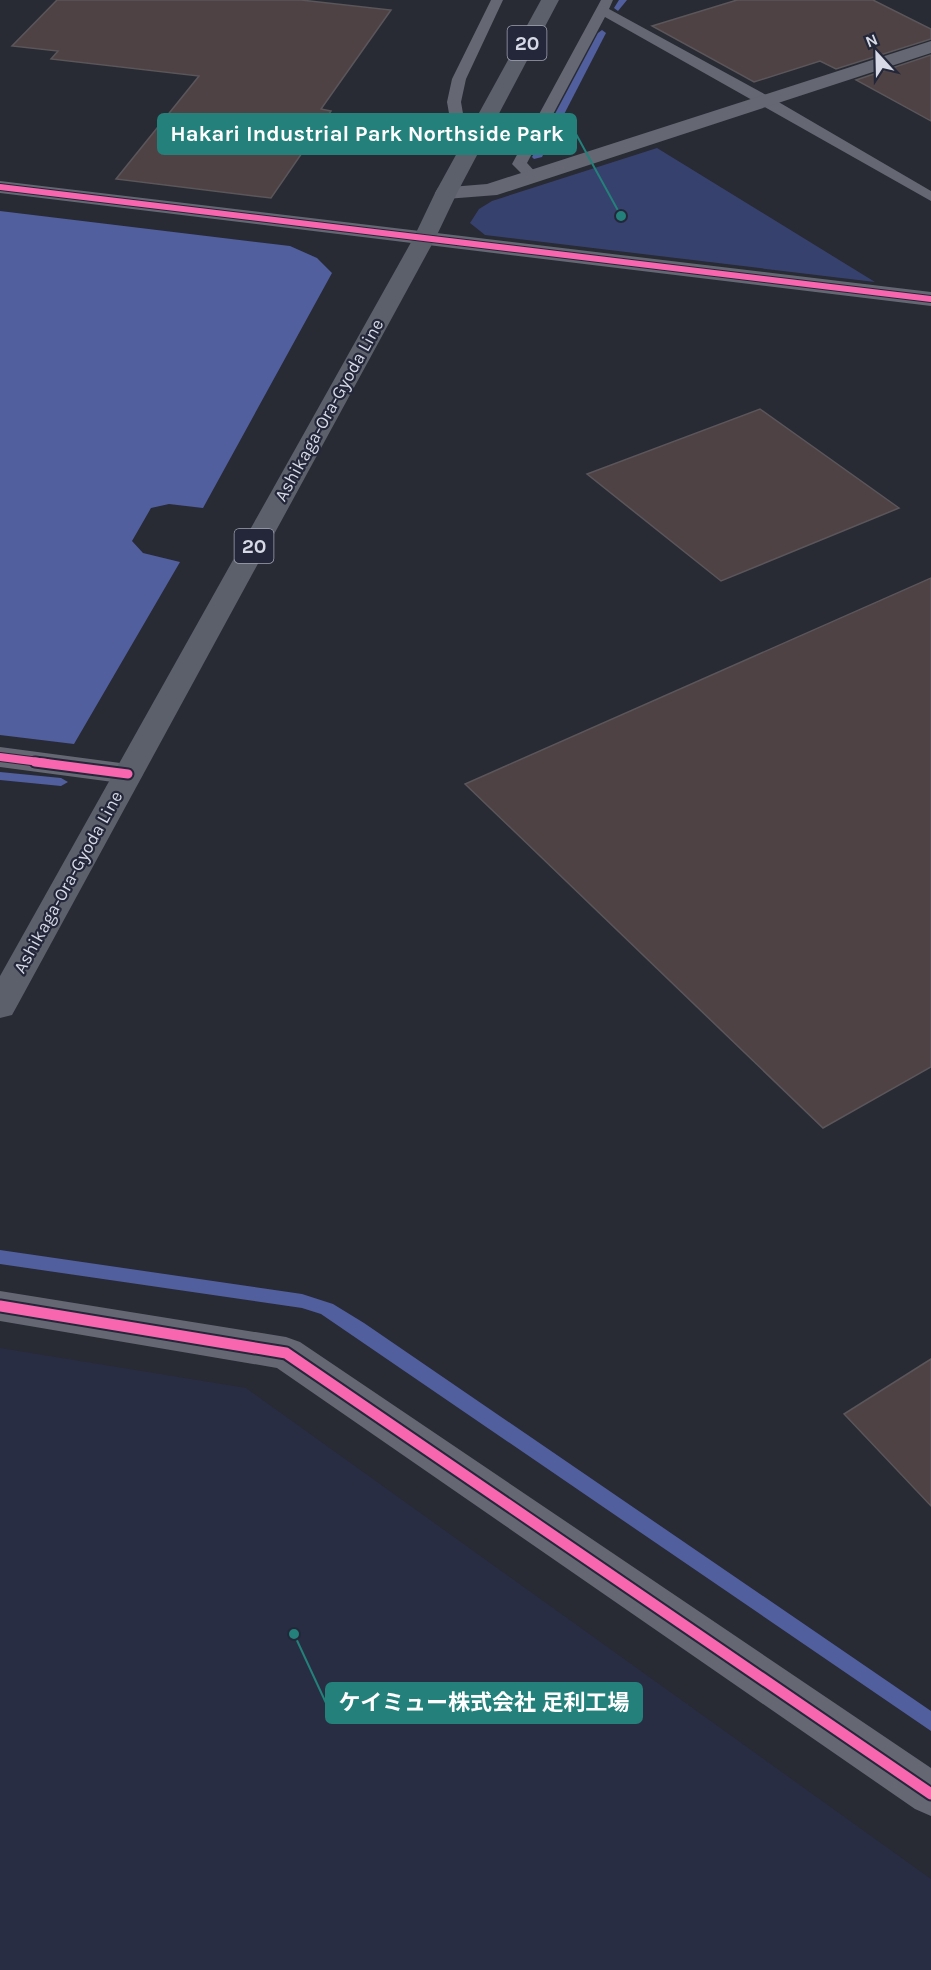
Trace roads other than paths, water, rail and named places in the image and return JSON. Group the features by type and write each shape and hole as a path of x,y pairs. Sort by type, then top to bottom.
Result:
{"main road":[{"name":"Ashikaga-Ora-Gyoda Line","path":"0,1006 425,237 446,193 550,0"}],"street":[{"path":"446,193 489,190 931,47"},
{"path":"0,187 931,299"},
{"path":"0,757 128,774"},
{"path":"0,1306 286,1353 931,1794"}],"lane":[{"path":"464,159 454,102 456,91 459,79 497,0"},
{"path":"532,176 519,164 605,5 931,197"}],"waterway":[{"path":"618,8 623,0"},
{"path":"537,157 602,33"},
{"path":"0,776 61,782"},
{"path":"0,1257 302,1301 327,1309 358,1328 931,1722"}],"place":[{"name":"Hakari Industrial Park Northside Park","path":"621,216"},
{"name":"ケイミュー株式会社 足利工場","path":"294,1634"}]}
